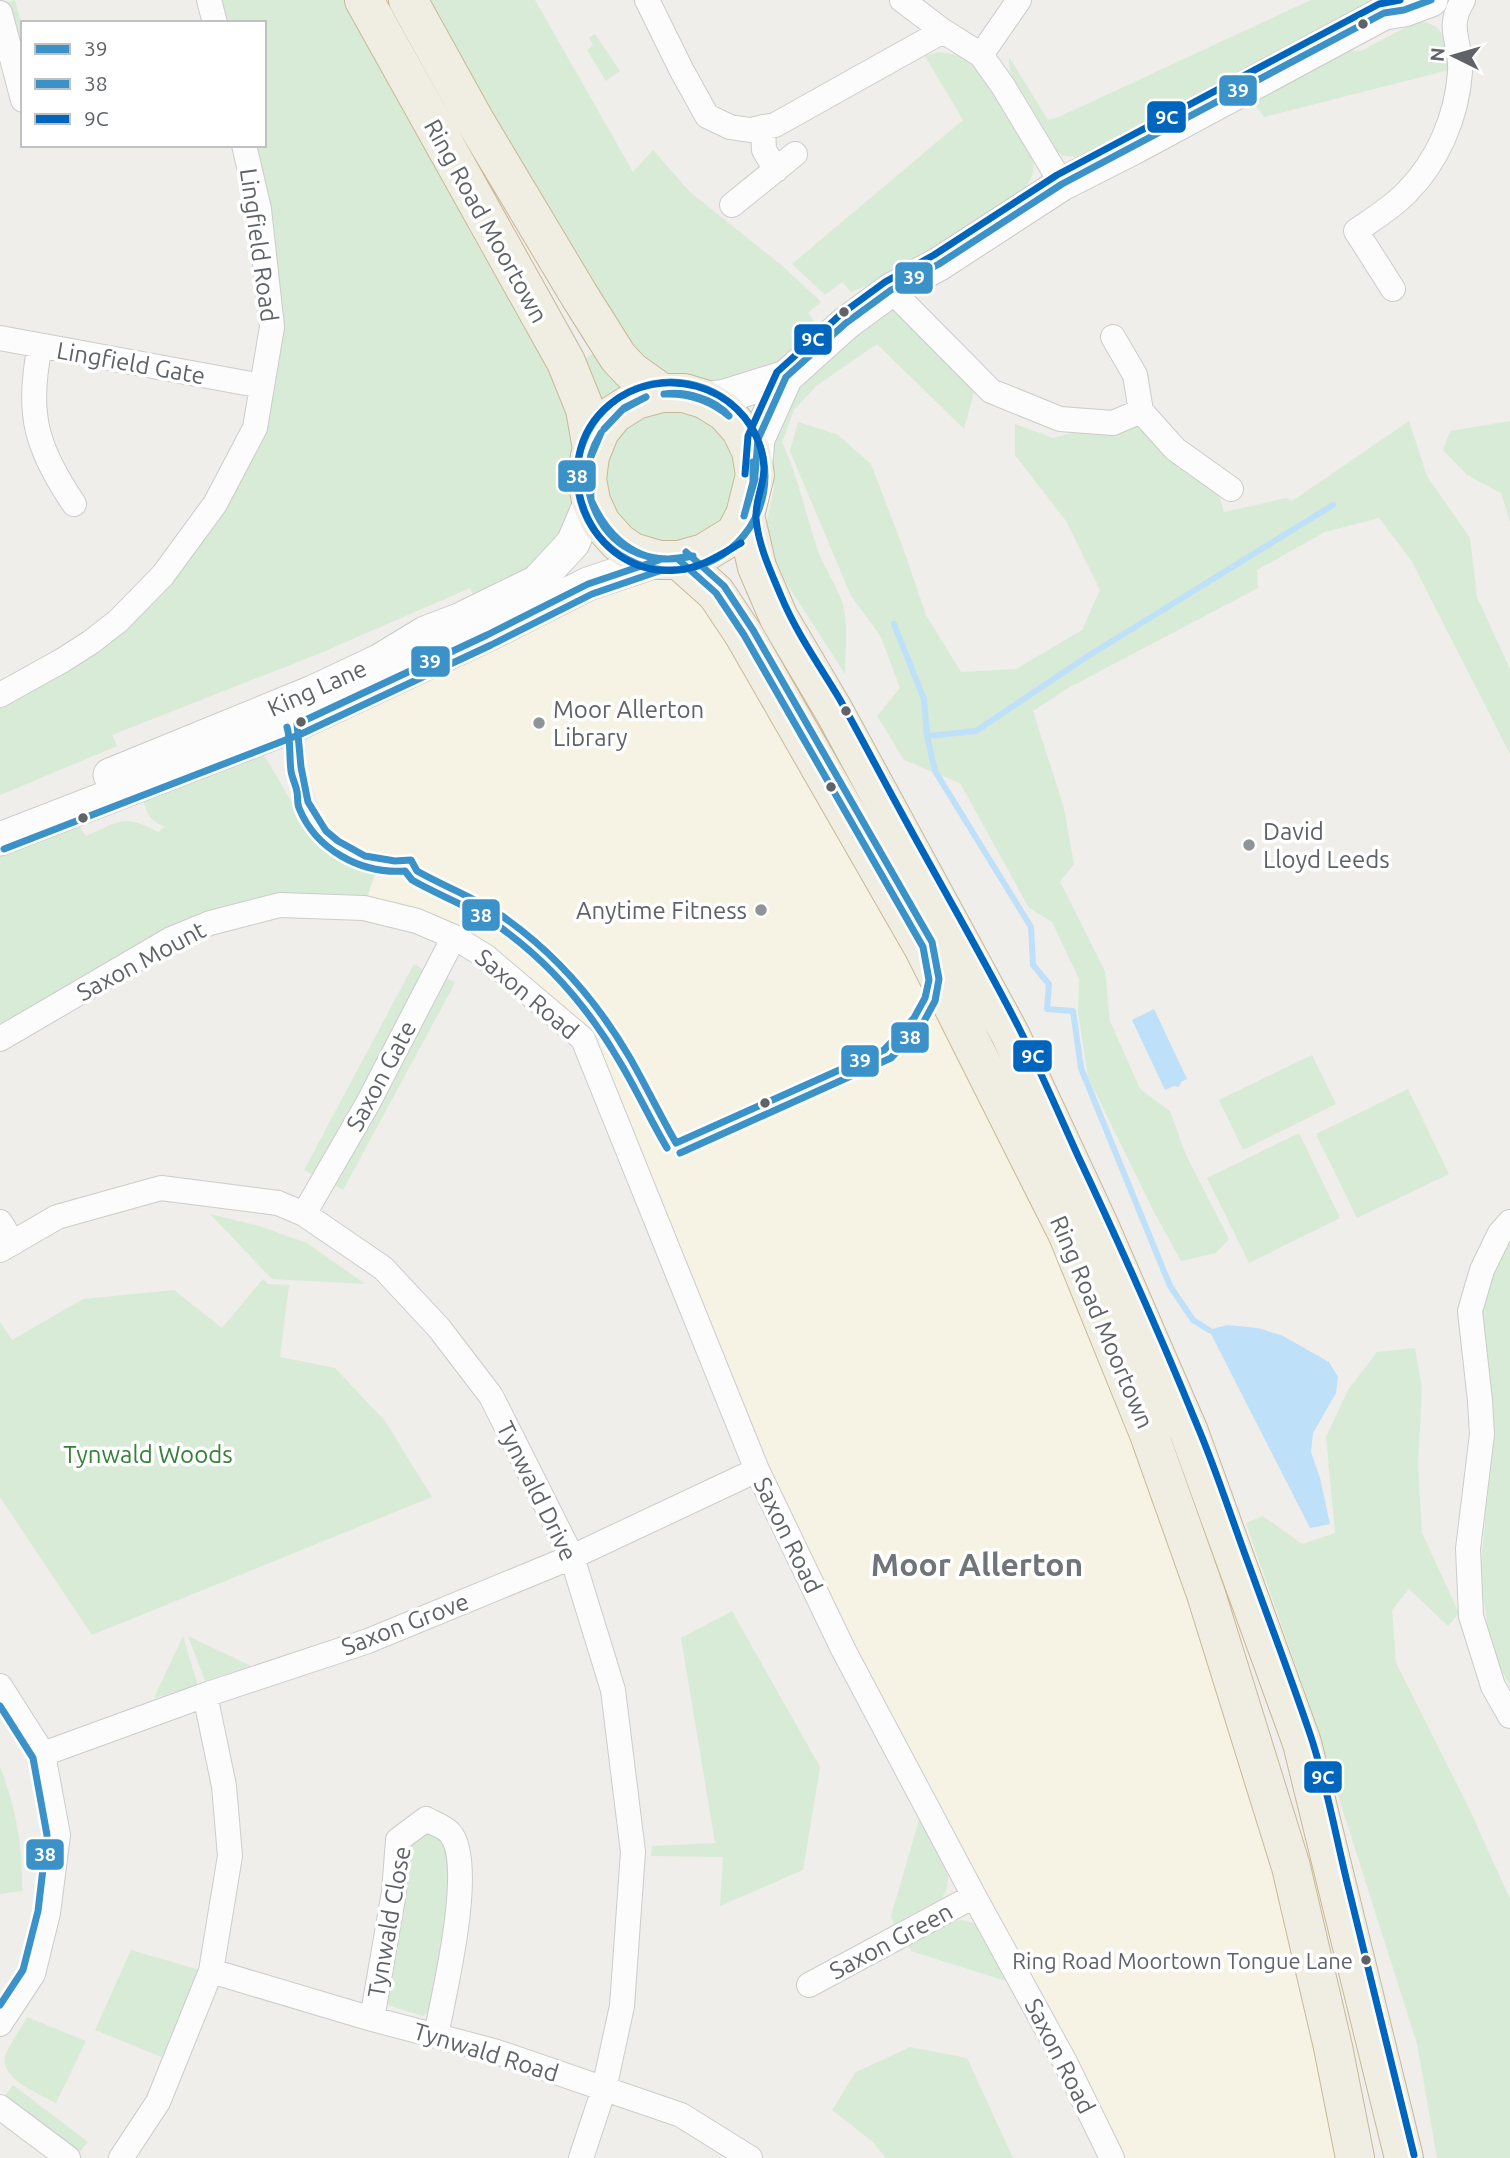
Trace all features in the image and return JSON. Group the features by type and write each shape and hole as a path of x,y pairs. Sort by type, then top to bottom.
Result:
{"highway":[{"name":"Ring Road Moortown","path":"364,0 566,362 585,409 592,449"},
{"name":"Ring Road Moortown","path":"408,0 494,153 618,357 631,371 662,393"},
{"path":"662,393 684,393 705,400 725,412 741,430 751,451 755,475 745,516 734,534 704,553 669,560 632,552 618,542 601,523 591,501 587,478 592,449 600,431 614,415 636,400 662,393"},
{"name":"Ring Road Moortown","path":"745,516 757,567 779,618 834,711 1010,1034 1099,1225 1189,1432 1302,1744 1400,2148"},
{"name":"Ring Road Moortown","path":"669,560 716,593 744,635 923,947 1068,1235 1149,1434 1206,1594 1242,1707 1291,1867 1333,2047 1355,2158"}],"street":[{"path":"209,0 214,21"},
{"path":"648,0 707,116 730,127 750,130 775,125 943,31"},
{"path":"902,0 981,55 1022,116 1062,184"},
{"path":"981,55 1019,0"},
{"path":"1392,289 1356,231 1406,193 1429,167 1439,148 1455,105 1460,72 1459,48 1453,31 1455,15 1463,0"},
{"path":"755,475 758,439 786,377 846,323 891,290 939,264 1062,184 1403,6 1434,18 1453,31"},
{"path":"0,13 21,92"},
{"path":"763,127 764,150 776,170"},
{"name":"Lingfield Road","path":"0,695 91,642 118,621 163,575 215,504 254,428 272,327 259,209 244,147"},
{"path":"732,205 795,154"},
{"path":"891,290 991,391 1060,419 1113,423 1141,411"},
{"path":"1113,337 1135,375 1141,411 1175,449 1231,489"},
{"name":"Lingfield Gate","path":"0,338 262,386"},
{"path":"40,346 33,378 33,410 43,449 74,504"},
{"path":"705,400 786,377"},
{"name":"King Lane","path":"0,822 313,692 379,661 425,633 537,582 573,543 591,501"},
{"name":"King Lane","path":"0,839 297,724 464,646 588,584 669,560"},
{"name":"Saxon Mount","path":"0,1039 171,939 210,923 280,905 364,908 417,921 454,937"},
{"name":"Saxon Gate","path":"304,1214 368,1103 454,937"},
{"name":"Saxon Road","path":"454,937 485,956 583,1040 757,1470 844,1651 1065,2062 1112,2158"},
{"name":"Tynwald Drive","path":"4,1238 57,1217 161,1188 278,1203 304,1214 383,1268 454,1348 491,1396 572,1558 613,1690 633,1852 622,2006 604,2089 581,2158"},
{"path":"1510,1222 1500,1233 1482,1270 1470,1311 1482,1434 1468,1549 1471,1616 1493,1686 1510,1716"},
{"name":"Saxon Grove","path":"43,1754 205,1695 368,1641 572,1558 757,1470"},
{"path":"0,1686 43,1754 58,1835 48,1913 33,1974 0,2024"},
{"path":"121,2158 158,2102 211,1971 230,1856 224,1786 205,1695"},
{"name":"Tynwald Close","path":"372,2019 394,1892 398,1840 426,1819 449,1832 460,1854 459,1909 436,2035"},
{"name":"Saxon Green","path":"809,1985 974,1896"},
{"name":"Tynwald Road","path":"211,1971 372,2019 494,2051 681,2115 750,2158"},
{"path":"0,2108 68,2158"}],"shaded area":[{"path":"659,560 744,635 1149,1434 1355,2158 1112,2158 844,1651 583,1040 485,956 364,908 375,874 339,860 306,769 307,742 313,725"}],"green space":[{"path":"15,0 21,22 21,62 5,3"},
{"path":"219,0 352,0 458,192 468,228 493,272 522,303 571,396 574,501 570,521 542,565 475,598 470,588 323,652 112,735 117,746 0,795 0,707 84,660 222,510 278,337 254,147 266,147 266,21 224,21"},
{"path":"427,0 535,0 633,172 653,150 690,192 786,269 821,302 808,313 814,321 779,364 719,382 674,379 630,350"},
{"path":"1311,0 1378,0 1081,157 1064,156 1056,151 1019,94 1010,69 1009,57 1048,120"},
{"path":"1418,21 1435,27 1444,38 1449,70 1264,117 1251,99 1341,50 1361,51"},
{"path":"595,34 620,71 606,81 587,50 593,45 589,38"},
{"path":"939,52 964,56 984,75 1032,150 1034,168 1031,178 1020,193 879,281 851,292 842,282 825,295 792,264 963,120 925,56"},
{"path":"891,290 972,372 974,392 964,429 877,344 816,386 794,410 782,442 819,553 844,609 845,674 787,584 775,559 766,526 774,488 767,416"},
{"path":"600,350 631,387 600,408 581,361"},
{"path":"671,410 696,415 718,429 732,451 737,476 732,501 718,523 696,537 671,542 646,537 624,523 610,501 605,476 610,451 624,429 646,415"},
{"path":"1140,420 1218,492 1224,512 1286,498 1292,501 1409,421 1427,476 1470,538 1477,597 1510,669 1510,754 1411,560 1379,518 1325,532 1257,570 1258,588 1068,688 1033,711 1064,808 1074,864 1060,882 1105,971 1110,1021 1140,1089 1170,1111 1186,1155 1229,1239 1216,1253 1181,1261 1088,1077 1078,1013 1079,979 1052,922 1029,908 960,783 904,760 877,716 900,688 880,635 851,596 790,451 798,422 838,435 871,464 926,615 961,672 1016,669 1082,630 1100,590 1066,521 1015,455 1015,424 1053,438"},
{"path":"1510,421 1510,522 1501,493 1467,475 1443,450 1450,431"},
{"path":"261,753 317,845 339,860 375,874 366,901 323,895 144,945 0,1024 0,849 80,827 86,836 115,823 129,821 158,832 165,827 150,817 143,800"},
{"path":"414,964 426,971 315,1176 304,1170"},
{"path":"443,976 455,983 343,1190 331,1183"},
{"path":"1312,1055 1336,1104 1243,1150 1219,1100"},
{"path":"1408,1089 1449,1174 1357,1218 1316,1134"},
{"path":"1299,1133 1340,1218 1249,1263 1207,1178"},
{"path":"210,1214 259,1226 307,1243 365,1284 272,1279"},
{"path":"1510,1242 1510,1686 1492,1653 1480,1577 1494,1419 1481,1308 1487,1281"},
{"name":"Tynwald Woods","path":"263,1279 268,1284 289,1285 280,1357 335,1368 385,1421 432,1497 92,1635 0,1497 0,1322 12,1340 83,1299 174,1290 222,1328"},
{"path":"1415,1348 1422,1388 1418,1466 1422,1533 1459,1613 1448,1626 1409,1589 1392,1610 1396,1663 1468,1806 1510,1899 1510,2158 1437,2158 1417,2044 1312,1713 1246,1523 1263,1516 1302,1544 1335,1533 1326,1437 1348,1390 1377,1352"},
{"path":"732,1611 820,1767 803,1870 720,1906 723,1857 651,1856 652,1846 715,1843 681,1638"},
{"path":"183,1636 198,1686 154,1698"},
{"path":"188,1636 251,1666 205,1681"},
{"path":"0,1766 17,1827 22,1891 0,1894"},
{"path":"919,1820 943,1857 947,1867 947,1888 942,1898 894,1924 891,1916"},
{"path":"428,1833 435,1834 451,1852 449,1929 429,2011 423,2016 390,2006 384,2000 407,1848 413,1840"},
{"path":"962,1920 978,1924 1009,1982 911,1951 908,1945 952,1921"},
{"path":"131,1950 200,1970 164,2058 95,2030"},
{"path":"27,2017 86,2041 56,2103 23,2085 5,2065 7,2051"},
{"path":"910,2047 967,2058 1013,2158 886,2158 873,2142 832,2110 856,2072"},
{"path":"13,2085 88,2142 78,2154 4,2097"}],"water":[{"path":"1154,1009 1187,1079 1181,1082 1179,1087 1165,1090 1132,1020"},
{"path":"1227,1325 1258,1328 1283,1336 1329,1362 1338,1377 1336,1393 1313,1433 1311,1452 1330,1524 1310,1528 1209,1330"}],"waterway":[{"path":"1209,1330 1193,1320 1170,1286 1081,1068 1073,1011 1047,1009 1049,984 1033,965 1031,927 935,771 927,736 976,731 1088,656 1333,505"},
{"path":"894,624 924,699 927,736"}],"transit line":[{"name":"9C","path":"745,474 748,436 777,372 840,315 885,282 934,255 1057,175 1379,4 1400,0"},
{"name":"39","path":"755,475 758,439 786,377 846,323 891,290 939,264 1062,184 1384,13 1404,10 1431,0"},
{"name":"38","path":"671,382 707,389 737,410 758,440 765,476 758,512 737,542 707,563 671,570 635,563 605,542 584,512 577,476 584,440 605,410 635,389 671,382"},
{"name":"9C","path":"741,543 702,564 677,570 646,568 620,556 599,537 585,512 578,484 579,456 589,429 609,405 629,392 652,385 674,383 697,386 718,395 736,409 751,427 761,449 764,469 756,509 757,528 781,596 1019,1028 1139,1290 1211,1460 1316,1752 1414,2155"},
{"name":"39","path":"664,394 700,398 716,405 729,416"},
{"name":"39","path":"664,394 699,399 729,416"},
{"name":"39","path":"604,429 624,408 646,397"},
{"name":"39","path":"604,429 622,410 646,397"},
{"name":"39","path":"591,500 589,466 601,433"},
{"name":"39","path":"591,500 590,459 601,433"},
{"name":"39","path":"744,516 753,482 753,462"},
{"name":"39","path":"744,516 755,479 753,462"},
{"name":"39","path":"591,500 603,522 629,548 652,557 668,559 693,556"},
{"name":"39","path":"591,500 607,530 630,550 659,558 693,556"},
{"name":"38","path":"680,1153 891,1058 922,1025 935,1001 939,979 932,942 753,630 724,586 686,552"},
{"name":"39","path":"659,560 588,584 487,635 297,724 308,802 326,831 365,856 395,861 411,860 417,871 502,916 540,946 574,980 604,1018 630,1058 676,1143"},
{"name":"39","path":"676,1143 884,1050 914,1018 925,998 929,980 923,947 744,635 716,593 679,560"},
{"name":"38","path":"4,849 301,734 491,645 592,594 662,570"},
{"name":"38","path":"287,727 291,771 298,806 317,836 328,847 357,863 389,871 405,871 412,880 497,925 534,954 596,1025 621,1064 667,1148"},
{"name":"38","path":"0,1706 33,1758 47,1835 38,1911 23,1970 0,2005"}],"place":[{"name":"Moor Allerton Library","path":"539,723"},
{"name":"David Lloyd Leeds","path":"1249,845"},
{"name":"Anytime Fitness","path":"761,910"},
{"name":"Ring Road Moortown Tongue Lane","path":"1366,1960"}],"district":[{"name":"Moor Allerton","path":"977,1564"}]}
